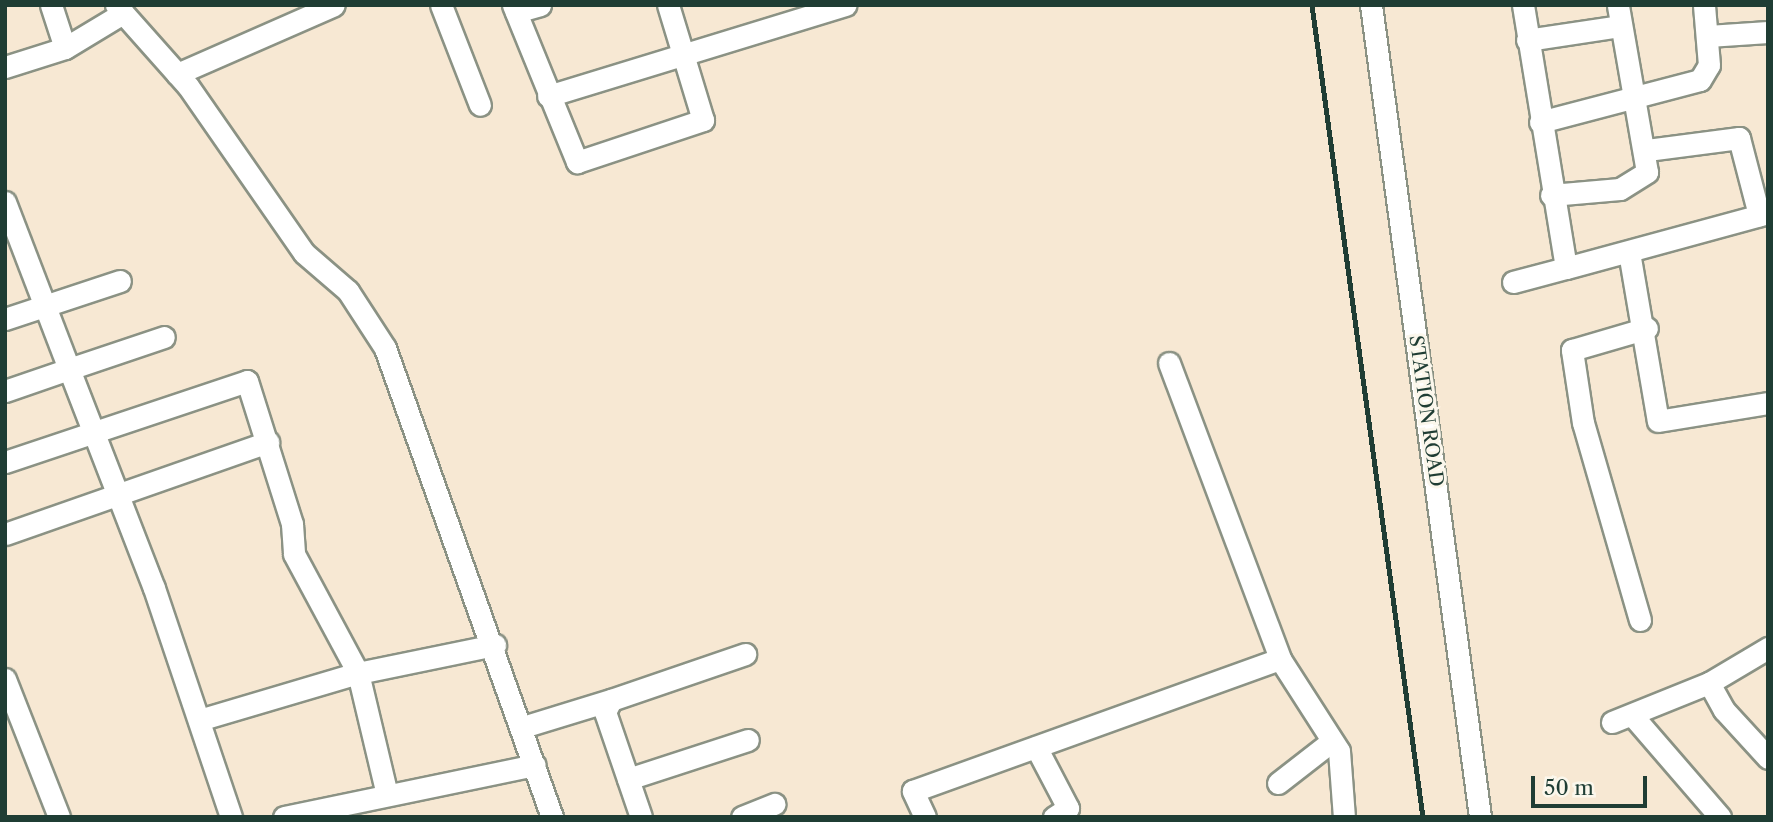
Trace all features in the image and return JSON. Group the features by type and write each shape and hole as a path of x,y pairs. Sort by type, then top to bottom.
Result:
{"street":[{"path":"51,5 65,48"},
{"path":"177,74 334,5"},
{"path":"441,5 480,106"},
{"path":"540,5 514,9 577,162 691,127 703,120 687,53 668,5"},
{"path":"548,96 845,5"},
{"name":"STATION ROAD","path":"1371,5 1480,817"},
{"path":"1523,5 1540,122 1566,268"},
{"path":"1540,122 1700,80 1709,65 1704,5"},
{"path":"5,67 65,48 119,9 177,74 304,253 348,291 385,348 495,645 552,817"},
{"path":"1527,40 1620,16 1634,99 1647,150 1647,172 1637,184 1552,195"},
{"path":"1708,36 1768,32"},
{"path":"1513,282 1763,214 1739,138 1647,150"},
{"path":"5,202 13,247 44,305 69,369 199,720 231,817"},
{"path":"1629,252 1647,328 1658,421 1768,403"},
{"path":"5,319 120,281"},
{"path":"1640,620 1583,424 1572,350 1647,328"},
{"path":"5,391 164,337"},
{"path":"1169,363 1280,659 1339,751 1344,817"},
{"path":"5,462 92,430 247,381 292,524 293,554 358,673 387,795"},
{"path":"5,534 268,442"},
{"path":"199,720 358,673 495,645"},
{"path":"1720,817 1622,718 1709,683 1768,648"},
{"path":"523,727 611,701 745,654"},
{"path":"925,817 913,791 1280,659"},
{"path":"5,679 59,817"},
{"path":"1709,683 1764,748"},
{"path":"611,701 605,712 641,817"},
{"path":"628,779 748,740"},
{"path":"1278,783 1332,741"},
{"path":"1036,747 1068,808 1054,817"},
{"path":"284,817 535,765"},
{"path":"742,817 775,804"}],"railway":[{"path":"1312,5 1423,817"}]}
